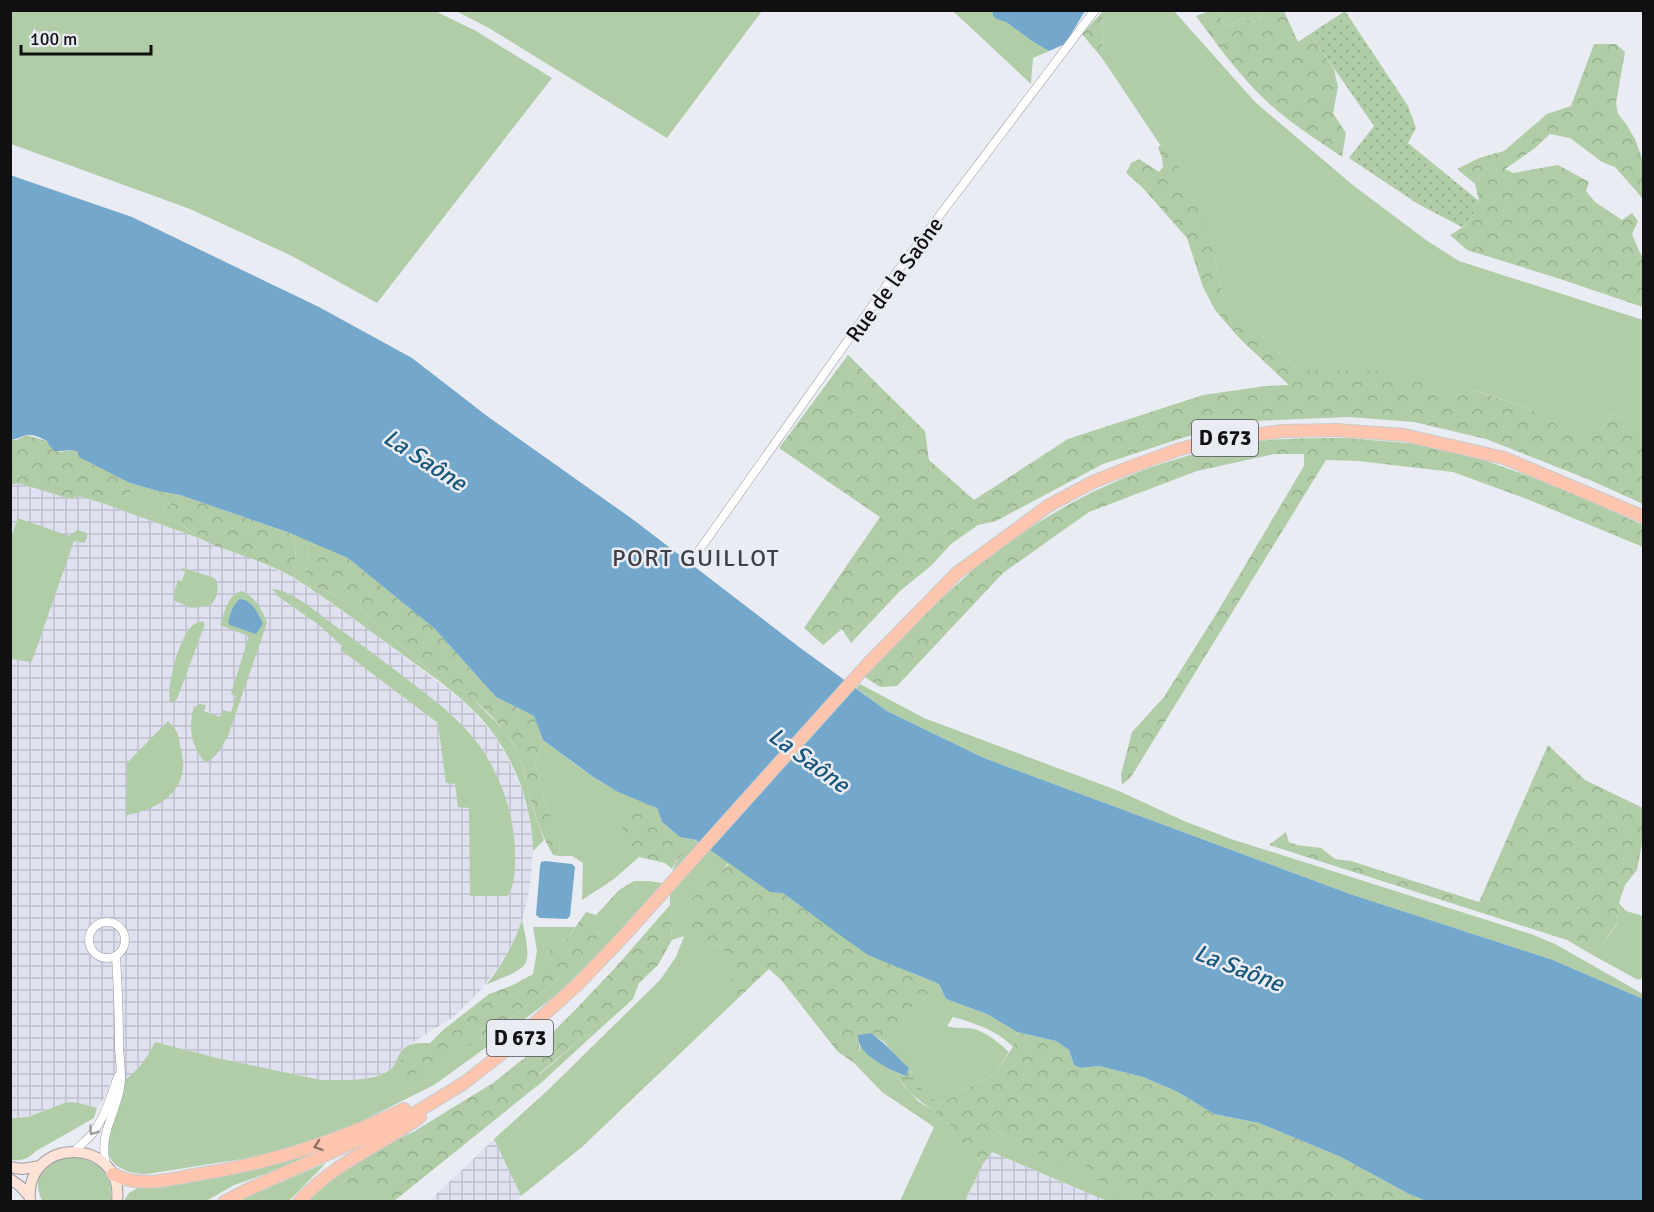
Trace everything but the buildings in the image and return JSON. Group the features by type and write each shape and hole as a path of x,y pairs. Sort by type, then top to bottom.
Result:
{"main road":[{"name":"D 673","path":"224,1202 420,1110 464,1083 501,1054 579,983 866,666 957,573 1048,506 1093,482 1180,449 1220,439 1283,431 1326,430 1404,435 1504,458 1644,517"},
{"path":"30,1199 32,1180 40,1166 55,1155 75,1151 92,1155 109,1169 134,1182 158,1181 268,1161 360,1130 405,1109 501,1054"},
{"path":"299,1202 309,1190 332,1172 361,1152 406,1127 464,1083"},
{"path":"10,1167 21,1169 40,1166"},
{"path":"109,1169 117,1189 117,1202"},
{"path":"10,1179 20,1186 30,1199"}],"street":[{"name":"Rue de la Saône","path":"698,552 887,285 1095,10"},
{"path":"109,1169 104,1155 104,1138 121,1082 116,956 123,949 125,940 123,931 116,924 107,921 98,924 91,931 89,938 91,949 98,956 107,958 116,956"},
{"path":"75,1151 99,1123 120,1069"}],"shaded area":[{"path":"18,483 70,499 78,496 105,504 237,552 286,574 366,628 459,698 493,734 507,756 528,809 533,844 531,878 520,928 504,960 479,992 452,1018 402,1049 394,1067 384,1074 355,1080 321,1080 155,1042 146,1061 138,1070 125,1080 110,1081 107,1094 97,1108 71,1102 28,1117 11,1118 10,485"},
{"path":"494,1139 521,1196 518,1201 428,1202"},
{"path":"992,1152 1107,1201 965,1202 983,1164"}],"green space":[{"path":"762,10 667,138 489,28 456,11"},
{"path":"10,11 435,11 476,31 552,78 377,303 290,255 190,209 11,144"},
{"path":"953,11 992,11 996,19 1006,22 1049,51 1033,58 1031,84"},
{"path":"1103,11 1174,11 1255,102 1354,186 1426,240 1459,261 1643,320 1643,429 1613,413 1604,426 1593,433 1571,433 1529,408 1473,390 1468,396 1299,370 1272,348 1222,294 1215,259 1165,143 1161,146 1102,58"},
{"path":"1103,11 1102,58 1082,34"},
{"path":"1216,11 1262,11 1257,22 1242,19 1227,26"},
{"path":"1216,11 1227,26 1242,19 1257,22 1262,11 1284,11 1298,42 1310,34 1334,69 1338,87 1333,113 1346,133 1342,157 1287,119 1249,83 1196,16"},
{"path":"1345,11 1408,106 1416,128 1408,143 1479,201 1469,223 1462,227 1418,204 1349,158 1374,126 1310,34"},
{"path":"1594,44 1616,44 1625,52 1616,103 1618,114 1635,139 1643,161 1643,199 1615,167 1602,162 1570,138 1550,134 1535,148 1505,169 1513,173 1558,165 1589,182 1586,191 1595,202 1622,220 1632,213 1638,221 1632,234 1643,257 1643,307 1467,250 1450,235 1469,223 1479,201 1475,184 1457,169 1479,158 1504,151 1547,114 1571,106"},
{"path":"1166,143 1200,214 1215,259 1222,294 1272,348 1299,370 1387,371 1468,396 1472,390 1529,408 1571,433 1593,433 1604,426 1613,413 1643,429 1643,504 1590,480 1486,439 1414,422 1349,417 1255,421 1185,437 1103,464 996,521 978,525 951,544 932,565 900,591 851,643 842,629 823,645 804,628 880,517 779,448 848,355 925,431 929,460 974,500 1068,439 1203,395 1289,385 1241,340 1215,310 1203,287 1187,238 1142,187 1126,173 1131,163 1139,159 1159,172 1163,167 1158,147"},
{"path":"26,435 47,441 60,452 72,450 78,452 137,485 128,495 105,504 79,496 70,499 18,483 11,485 10,439 17,440"},
{"path":"1346,438 1419,444 1478,458 1557,486 1643,525 1643,547 1527,499 1453,472 1358,461 1326,460 1131,777 1122,785 1121,774 1132,732 1164,697 1304,466 1304,454 1274,454 1197,471 1089,512 1003,573 897,686 880,687 865,677 932,608 983,561 1037,523 1099,489 1165,463 1233,445 1278,439"},
{"path":"137,485 158,491 157,497 171,504 162,512 170,521 178,523 201,539 105,504 128,495"},
{"path":"158,491 180,495 290,533 296,544 294,578 271,566 203,540 184,527 171,522 162,512 171,504 157,497"},
{"path":"18,518 69,536 77,530 87,533 84,543 74,541 30,662 11,659 10,539"},
{"path":"290,533 317,543 308,550 305,585 325,590 364,612 447,687 294,578 296,544"},
{"path":"317,543 348,558 434,628 496,697 534,716 543,740 535,764 559,839 560,856 553,855 541,830 519,754 508,735 493,718 460,689 451,691 364,612 325,590 305,585 308,550"},
{"path":"181,569 215,578 218,592 211,605 191,608 175,601 173,597 178,580 182,581 185,572"},
{"path":"272,589 280,590 306,604 387,664 449,713 479,745 500,782 512,824 515,869 512,887 507,896 470,896 469,808 458,807 455,784 446,783 438,723 341,650 342,646 319,625 279,597"},
{"path":"241,591 254,600 267,623 228,736 216,756 205,762 192,736 192,715 194,707 200,704 206,705 204,711 220,717 223,710 231,712 236,696 231,694 248,636 220,625 230,601 236,593"},
{"path":"202,621 205,624 177,699 170,702 170,685 183,639 193,625"},
{"path":"860,684 924,718 1119,791 1184,821 1231,839 1531,934 1555,944 1643,994 1643,999 1553,960 1350,894 984,758 887,711 856,688"},
{"path":"460,689 471,697 504,730 520,755 533,809 544,840 533,851 529,814 510,760 489,728 468,705 451,691"},
{"path":"168,721 178,734 182,757 182,775 178,784 165,800 146,810 126,815 127,763"},
{"path":"543,740 597,780 633,797 623,816 630,845 639,857 614,879 582,900 583,863 572,856 560,856 559,839 535,764"},
{"path":"1548,745 1585,780 1643,808 1643,838 1637,870 1625,885 1619,903 1617,923 1602,945 1589,953 1567,940 1269,845 1286,832 1289,842 1321,848 1335,859 1351,861 1479,902"},
{"path":"633,797 657,808 662,822 680,837 696,840 677,860 672,869 665,863 639,857 626,838 622,821"},
{"path":"696,840 730,863 726,865 706,943 721,947 732,961 732,1004 582,1147 521,1196 494,1139 548,1090 660,980 676,957 684,936 672,940 671,877 681,855"},
{"path":"730,863 916,975 939,984 932,993 908,1010 902,1025 884,1042 871,1033 858,1035 860,1055 853,1062 838,1052 782,981 769,969 732,1004 731,961 721,947 706,943 688,930 686,924 692,899"},
{"path":"634,881 662,883 652,897 596,957 555,996 434,1085 358,1123 310,1141 255,1157 147,1174 123,1169 110,1158 108,1141 121,1102 125,1080 142,1063 155,1042 321,1080 368,1078 385,1073 394,1066 404,1048 412,1044 431,1043 403,1058 465,1049 521,1010 593,950 603,922 635,888"},
{"path":"634,881 635,888 603,922 593,950 521,1010 465,1049 401,1081 390,1080 394,1067 403,1058 430,1043 489,994 533,974 553,947 567,939 586,912 596,915 619,890"},
{"path":"1619,903 1626,911 1643,916 1643,978 1638,980 1589,953 1602,945 1617,924"},
{"path":"670,905 672,940 658,965 639,983 633,999 592,1036 586,1035 540,1073 542,1082 394,1201 380,1200 378,1193 370,1187 360,1192 344,1192 327,1179 355,1159 413,1132 493,1083 537,1048 615,968"},
{"path":"522,920 527,949 525,964 513,973 486,985 507,954"},
{"path":"533,927 575,927 567,939 553,947 533,974 537,951"},
{"path":"939,984 946,999 987,1014 1017,1032 1013,1047 993,1032 953,1017 947,1026 978,1030 1009,1052 995,1074 941,1104 927,1096 914,1080 909,1068 884,1042 902,1025 908,1010 932,993"},
{"path":"1017,1032 1056,1041 1069,1050 1074,1065 1081,1068 1099,1066 1143,1077 1178,1092 1214,1114 1259,1123 1341,1157 1426,1201 1129,1201 1122,1194 1089,1174 1084,1158 1061,1166 998,1131 984,1144 992,1152 983,1164 968,1148 955,1139 950,1125 934,1116 941,1104 995,1074 1013,1047"},
{"path":"586,1035 592,1036 542,1082 540,1074"},
{"path":"860,1045 872,1058 895,1072 903,1085 919,1102 937,1112 934,1116 950,1125 955,1139 968,1148 983,1164 965,1201 900,1201 934,1127 882,1092 853,1062 860,1055"},
{"path":"909,1068 914,1080 922,1089 941,1104 937,1112 913,1095 895,1072 905,1076"},
{"path":"71,1102 97,1108 94,1118 27,1158 11,1160 11,1118 28,1117"},
{"path":"997,1131 1013,1138 1084,1158 1090,1174 1129,1201 1107,1201 992,1152 983,1145"},
{"path":"331,1146 234,1185 206,1201 123,1202 129,1193 139,1187"},
{"path":"69,1155 88,1160 102,1168 109,1181 111,1201 42,1201 38,1183 42,1171 53,1162"},
{"path":"326,1163 289,1201 238,1201 249,1196"},
{"path":"327,1179 344,1192 370,1187 378,1193 380,1200 384,1201 304,1202"}],"water":[{"path":"992,11 1085,11 1065,44 1049,51 1006,22 996,19"},
{"name":"La Saône","path":"10,175 132,217 319,307 412,358 487,416 635,521 799,647 887,711 984,758 1350,894 1553,960 1643,999 1643,1201 1426,1201 1341,1157 1259,1123 1214,1114 1178,1092 1143,1077 1099,1066 1081,1068 1074,1065 1069,1050 1056,1041 1017,1032 987,1014 946,999 939,984 868,955 783,893 770,892 696,840 680,837 662,822 657,808 618,792 593,777 543,740 534,716 496,697 434,628 348,558 290,533 180,495 130,483 79,457 78,452 53,449 47,441 37,436 26,435 11,439"},
{"path":"240,599 251,604 263,624 256,634 230,625 228,622 233,607"},
{"path":"541,862 572,864 575,867 570,916 567,919 540,918 536,915 540,866"},
{"path":"871,1033 909,1068 906,1076 880,1064 863,1050 858,1035"}],"district":[{"name":"PORT GUILLOT","path":"696,558"}]}
